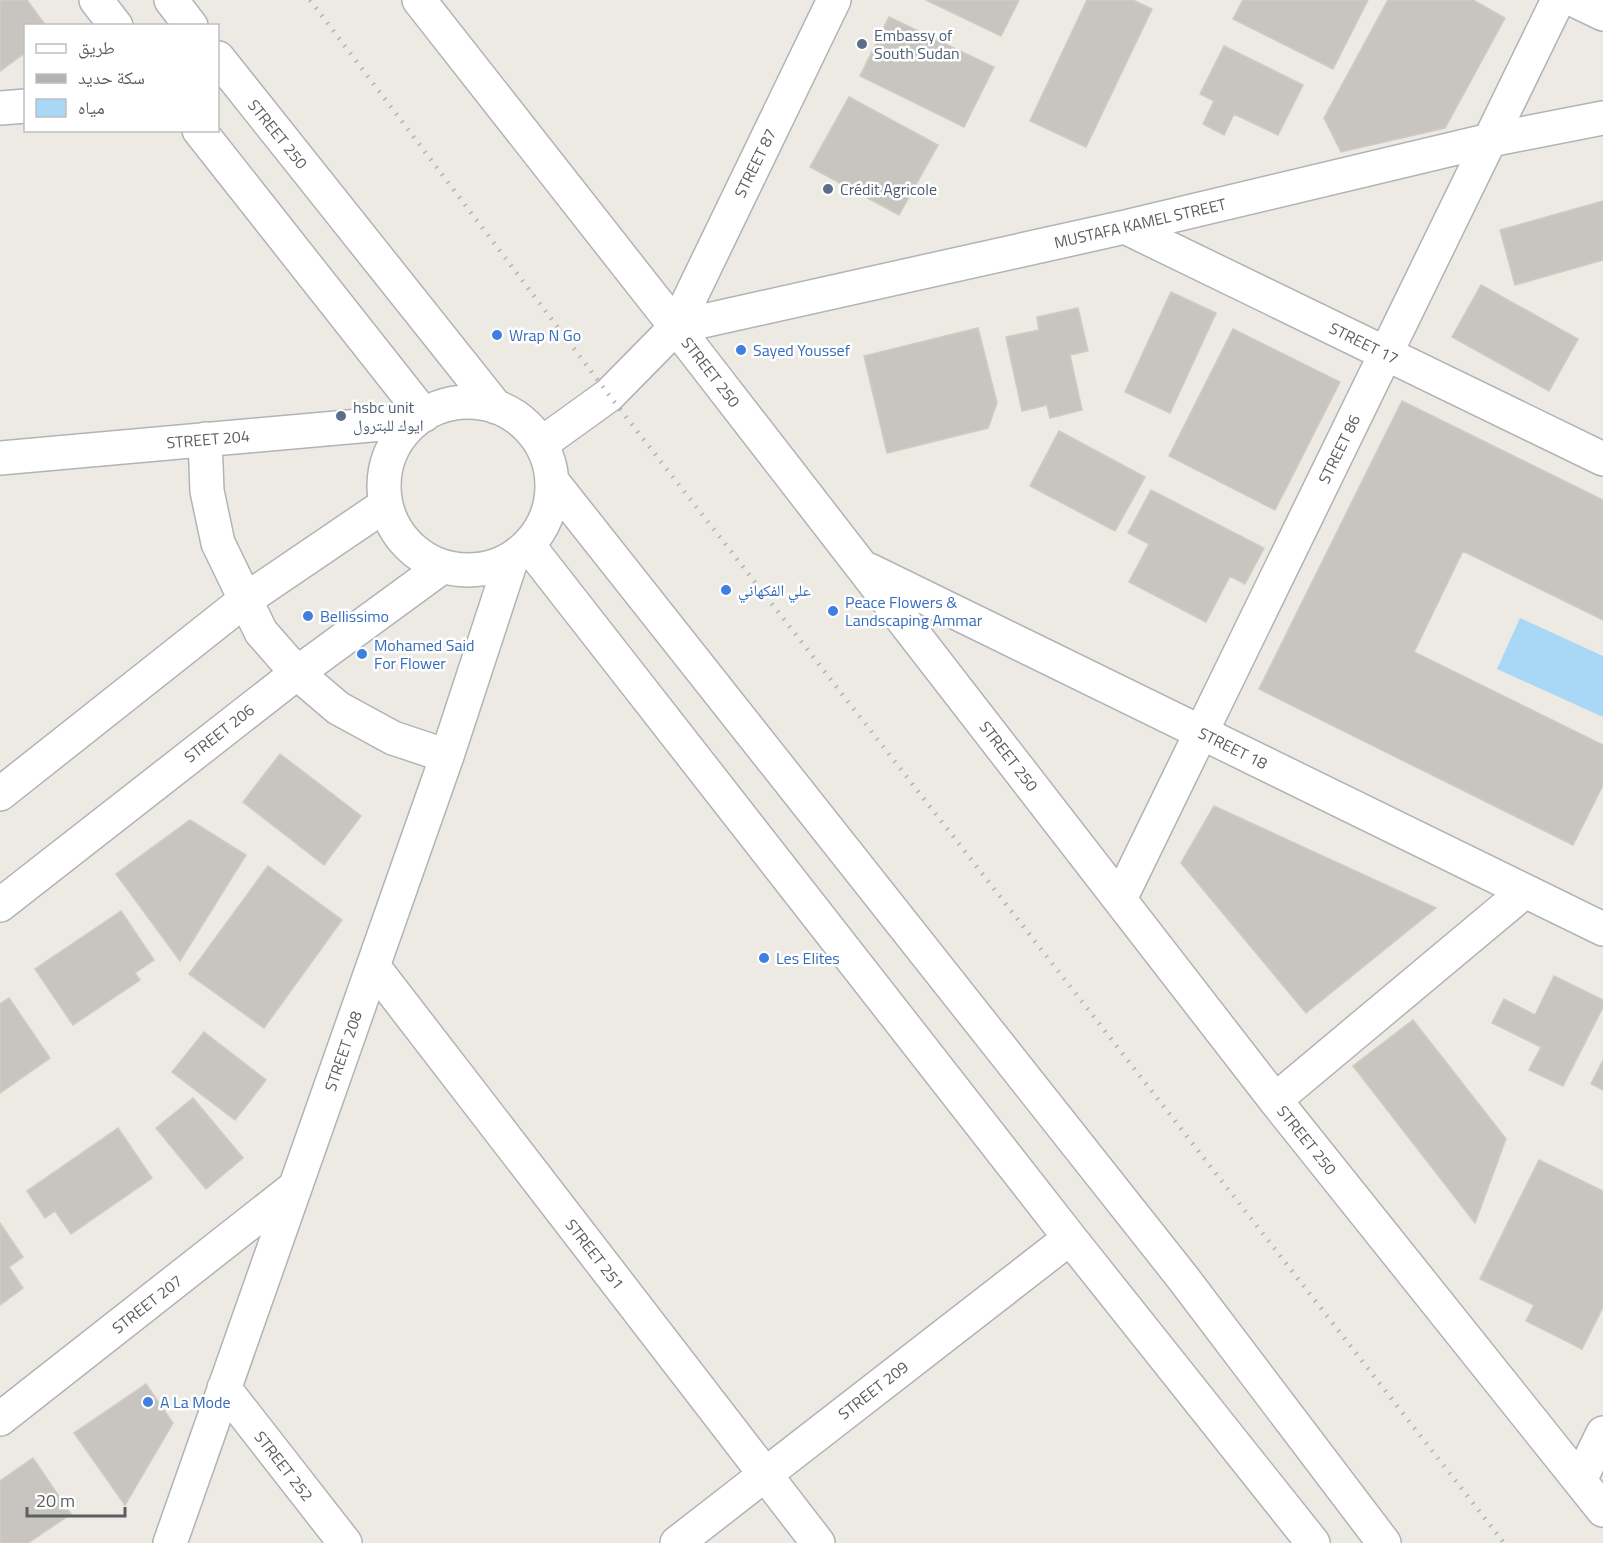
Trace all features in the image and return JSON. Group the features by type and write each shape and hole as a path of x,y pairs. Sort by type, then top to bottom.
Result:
{"street":[{"path":"96,0 114,24"},
{"path":"171,0 189,24"},
{"name":"STREET 250","path":"419,0 676,327 1275,1100 1603,1510"},
{"name":"STREET 87","path":"676,327 834,0"},
{"name":"STREET 86","path":"1120,898 1558,0"},
{"path":"1574,0 1603,14"},
{"name":"STREET 250","path":"220,66 496,407"},
{"path":"0,108 24,106"},
{"name":"MUSTAFA KAMEL STREET","path":"676,327 1125,227 1490,140 1603,118"},
{"path":"202,132 420,418"},
{"name":"STREET 17","path":"1125,227 1603,459"},
{"path":"541,444 609,395 676,327"},
{"path":"471,402 496,407 514,416 529,428 541,444 552,481 550,502 544,522 520,552 489,568 465,571 442,567 422,557 405,543 393,525 385,505 385,477 392,449 402,434 420,418 446,405 471,402"},
{"name":"STREET 204","path":"0,458 420,418"},
{"path":"205,440 207,491 218,543 261,632 297,673 338,708 393,738 447,756"},
{"path":"552,481 1176,1268 1384,1543"},
{"path":"0,794 245,600 385,505"},
{"path":"520,552 1312,1543"},
{"name":"STREET 208","path":"170,1543 520,552"},
{"name":"STREET 206","path":"0,905 297,673 442,567"},
{"name":"STREET 18","path":"862,567 1603,929"},
{"path":"1275,1100 1525,891"},
{"name":"STREET 251","path":"373,966 818,1543"},
{"name":"STREET 207","path":"0,1419 294,1188"},
{"name":"STREET 209","path":"677,1543 1070,1238"},
{"name":"STREET 252","path":"224,1388 345,1543"},
{"path":"1580,1480 1603,1433"}],"water":[{"path":"1520,618 1603,656 1603,717 1497,669"}],"building":[{"path":"0,0 27,0 45,24 24,24 24,53 0,71"},
{"path":"926,0 1019,0 1001,36"},
{"path":"1087,0 1133,0 1152,9 1086,147 1030,121"},
{"path":"1243,0 1368,0 1333,69 1233,19"},
{"path":"1388,0 1473,0 1505,18 1445,128 1341,152 1324,118"},
{"path":"889,17 994,67 964,127 860,76"},
{"path":"1224,46 1303,85 1278,135 1234,114 1224,135 1203,124 1214,101 1200,94"},
{"path":"849,97 938,145 899,215 810,167"},
{"path":"1603,201 1603,260 1515,285 1500,230"},
{"path":"1481,285 1578,339 1549,391 1452,337"},
{"path":"1171,292 1216,313 1170,413 1125,392"},
{"path":"1078,308 1088,351 1070,355 1082,410 1050,418 1047,405 1022,411 1006,337 1039,330 1037,317"},
{"path":"978,328 997,403 988,428 887,453 864,356"},
{"path":"1233,329 1340,382 1275,510 1169,456"},
{"path":"1402,401 1603,500 1603,620 1463,551 1414,652 1603,745 1603,785 1573,845 1259,689"},
{"path":"1059,431 1145,477 1115,531 1030,486"},
{"path":"1151,490 1264,548 1245,584 1230,576 1206,622 1129,582 1149,544 1128,533"},
{"path":"280,754 361,816 324,865 243,802"},
{"path":"1214,806 1436,908 1306,1013 1181,863"},
{"path":"190,820 246,855 180,961 116,874"},
{"path":"268,866 342,920 264,1028 189,974"},
{"path":"121,911 154,960 135,973 140,980 73,1025 35,969"},
{"path":"1554,976 1603,1000 1603,1007 1563,1086 1529,1070 1541,1047 1492,1023 1504,999 1535,1015"},
{"path":"9,998 50,1058 0,1093 0,1004"},
{"path":"1413,1020 1506,1139 1475,1223 1353,1066"},
{"path":"204,1032 266,1080 235,1120 172,1072"},
{"path":"1603,1060 1603,1090 1591,1084"},
{"path":"193,1098 243,1158 206,1189 156,1128"},
{"path":"118,1128 152,1178 71,1234 55,1211 45,1218 27,1191"},
{"path":"1539,1160 1603,1191 1603,1307 1582,1349 1526,1321 1534,1305 1480,1279"},
{"path":"0,1223 23,1257 9,1267 23,1288 0,1305"},
{"path":"146,1384 173,1423 125,1505 74,1433"},
{"path":"33,1458 71,1514 28,1543 0,1543 0,1481"}],"railway":[{"path":"310,0 609,395 1504,1543"}],"place":[{"name":"Embassy of South Sudan","path":"862,44"},
{"name":"Crédit Agricole","path":"828,189"},
{"name":"Wrap N Go","path":"497,335"},
{"name":"Sayed Youssef","path":"741,350"},
{"name":"hsbc unit ايوك للبترول","path":"341,416"},
{"name":"علي الفكهاني","path":"726,590"},
{"name":"Peace Flowers & Landscaping Ammar","path":"833,611"},
{"name":"Bellissimo","path":"308,616"},
{"name":"Mohamed Said For Flower","path":"362,654"},
{"name":"Les Elites","path":"764,958"},
{"name":"A La Mode","path":"148,1402"}]}
